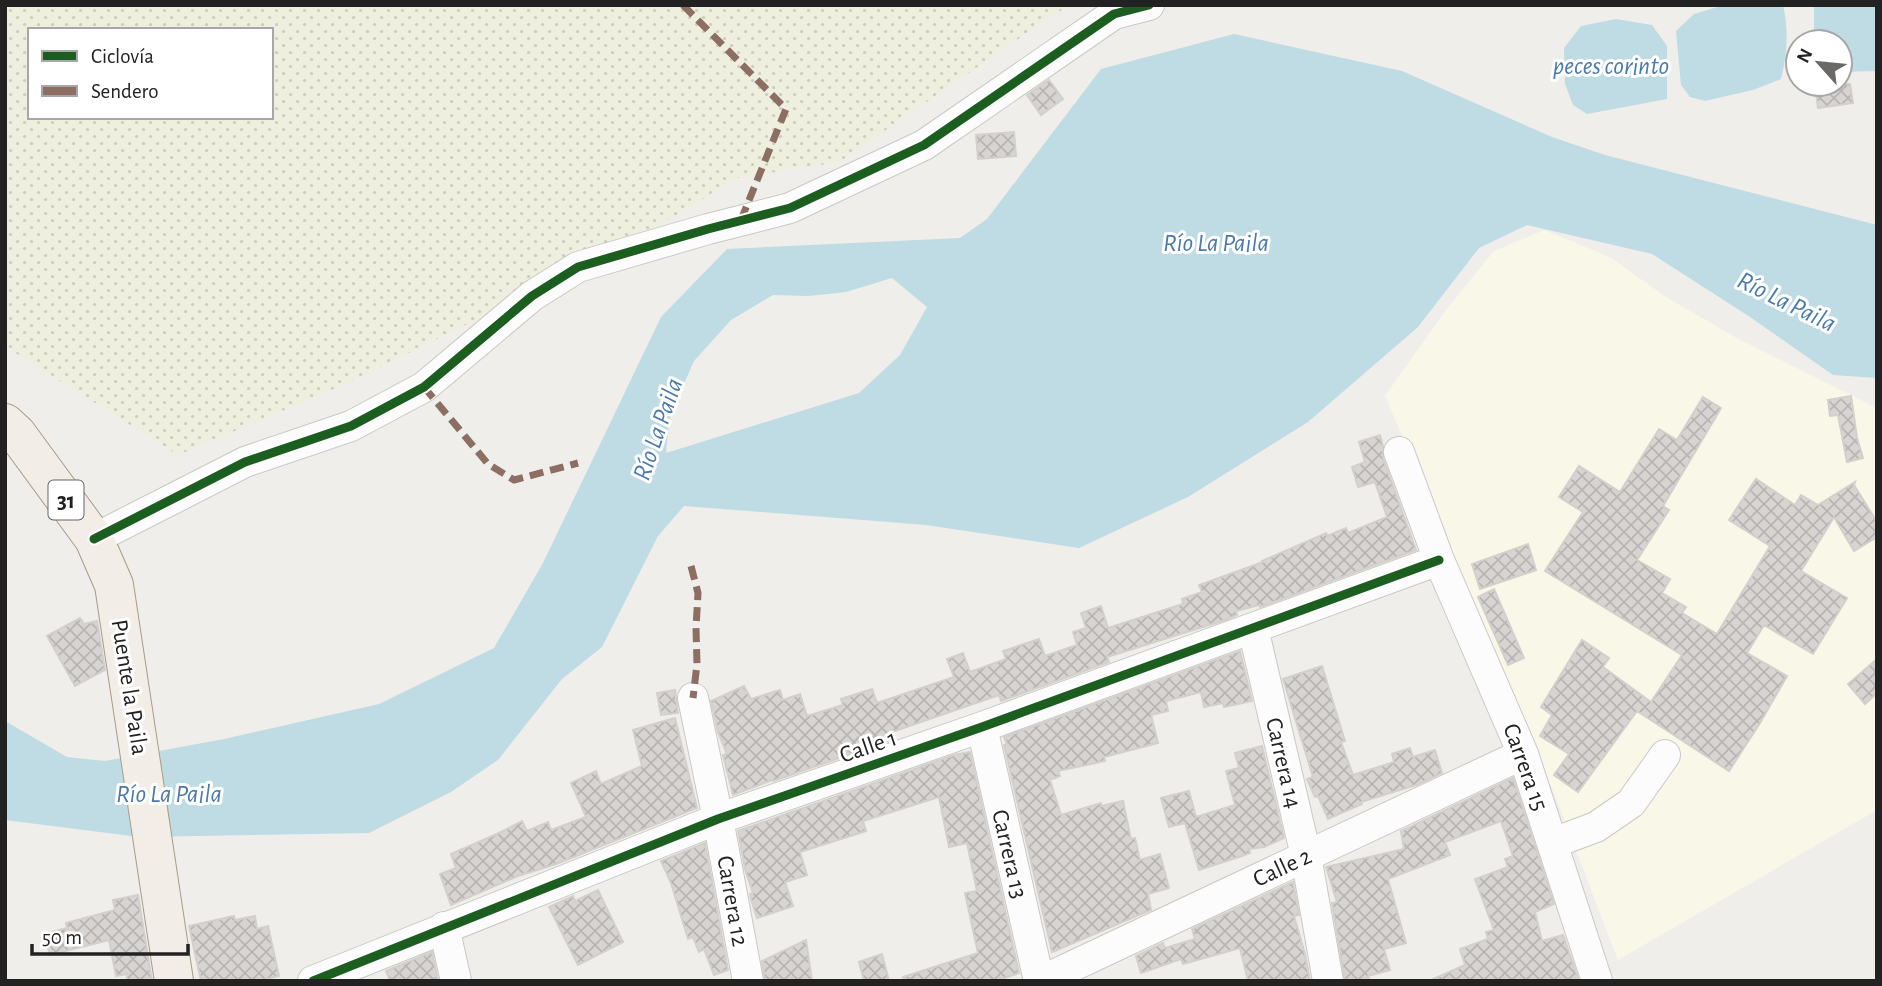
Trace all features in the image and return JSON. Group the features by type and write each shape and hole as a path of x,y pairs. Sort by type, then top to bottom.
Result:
{"main road":[{"name":"31","path":"5,423 17,435 94,538"},
{"name":"Puente la Paila","path":"94,538 114,585 172,968"}],"street":[{"path":"94,538 245,462 351,426 424,387 533,296 578,267 790,208 924,145 1114,14 1149,5"},
{"name":"Carrera 15","path":"1399,452 1439,560 1523,754 1597,981"},
{"name":"Calle 1","path":"313,981 718,819 982,727 1439,560"},
{"name":"Carrera 14","path":"1253,628 1306,856 1328,981"},
{"name":"Carrera 12","path":"693,698 748,981"},
{"name":"Carrera 13","path":"982,727 1040,981"},
{"name":"Calle 2","path":"1040,981 1523,754"},
{"path":"1553,843 1596,827 1631,803 1665,755"},
{"path":"444,927 456,981"}],"shaded area":[{"path":"1544,230 1610,257 1666,297 1735,337 1873,406 1877,411 1877,810 1618,960 1544,767 1385,396 1449,306 1494,251"}],"green space":[{"path":"5,5 1070,5 839,162 736,178 687,209 571,273 350,382 178,455 5,344"}],"water":[{"path":"1724,5 1783,5 1786,28 1781,79 1753,90 1705,101 1690,97 1681,85 1676,31 1694,14"},
{"path":"1814,5 1877,5 1877,71 1854,72 1854,28 1814,28"},
{"name":"peces corinto","path":"1616,19 1652,25 1667,46 1667,99 1587,114 1573,105 1565,84 1564,48 1581,26"},
{"name":"Río La Paila","path":"1234,34 1402,71 1552,137 1605,155 1877,225 1877,378 1833,375 1652,254 1527,225 1479,248 1418,327 1308,422 1188,497 1079,548 926,525 684,506 658,536 602,647 562,679 498,760 451,792 369,833 139,837 5,820 5,721 67,757 105,761 224,739 379,704 494,648 543,563 661,317 727,249 960,238 987,219 1101,69","holes":["892,278 927,307 900,355 859,393 666,453 670,415 694,361 731,320 773,295 808,296 846,292"]}],"building":[{"path":"1049,80 1063,99 1041,115 1027,95"},
{"path":"1817,98 1852,98 1853,103 1818,108"},
{"path":"1014,132 1016,156 978,159 976,135"},
{"path":"1851,396 1863,458 1847,462 1838,415 1830,416 1828,400"},
{"path":"1703,397 1721,408 1663,506 1669,510 1637,560 1670,579 1662,593 1686,607 1682,613 1717,634 1770,546 1729,520 1756,479 1795,505 1801,495 1818,505 1855,482 1854,485 1877,522 1877,537 1854,551 1834,517 1801,571 1847,598 1813,654 1764,625 1747,653 1787,676 1729,771 1637,711 1578,792 1554,775 1569,754 1540,736 1552,715 1541,707 1582,640 1609,658 1603,667 1651,702 1682,655 1545,571 1583,512 1559,497 1579,466 1620,492 1659,429 1677,440"},
{"path":"1380,435 1383,458 1416,550 1260,607 1259,605 1236,611 1237,615 1225,620 1107,657 1109,662 1001,701 999,695 892,732 894,739 733,795 723,755 727,754 718,732 711,701 744,686 751,699 780,690 783,700 800,694 807,716 843,705 841,699 872,689 877,703 954,677 947,659 963,653 970,672 1006,659 1003,651 1039,639 1045,656 1077,645 1073,632 1086,628 1081,613 1101,606 1108,628 1183,604 1182,599 1202,592 1199,585 1263,562 1326,533 1327,536 1346,528 1348,533 1387,517 1375,482 1358,487 1352,467 1365,462 1359,442"},
{"path":"1528,544 1536,570 1480,589 1472,564"},
{"path":"1494,589 1524,658 1508,665 1478,597"},
{"path":"80,618 84,624 97,621 105,670 75,686 47,636"},
{"path":"1240,651 1252,701 1224,707 1223,703 1204,707 1201,692 1166,701 1168,711 1151,715 1158,743 1104,757 1105,761 1058,771 1060,776 1050,780 1061,815 1101,803 1101,806 1123,801 1131,839 1135,838 1140,860 1160,854 1169,888 1148,894 1151,910 1052,952 1004,737"},
{"path":"1877,659 1877,693 1865,704 1848,684"},
{"path":"1322,666 1345,741 1341,742 1353,775 1394,762 1392,754 1410,748 1413,757 1435,750 1442,773 1419,784 1361,802 1362,804 1328,819 1307,779 1313,777 1283,679"},
{"path":"675,690 678,713 661,715 657,693"},
{"path":"675,718 697,808 556,864 518,876 451,905 440,874 456,868 451,854 522,821 527,831 548,822 551,830 586,817 571,783 596,771 601,784 642,766 633,730"},
{"path":"1262,746 1284,838 1199,870 1185,823 1169,827 1161,798 1189,791 1196,817 1235,805 1226,771 1239,768 1235,753"},
{"path":"970,752 1019,973 996,981 904,981 903,977 978,953 965,893 977,891 967,843 949,847 939,797 863,821 866,831 800,852 807,875 785,882 793,906 757,918 738,831 954,755"},
{"path":"1513,778 1554,904 1535,912 1542,941 1563,935 1579,981 1429,981 1465,965 1460,949 1488,939 1486,932 1494,930 1475,879 1508,867 1505,859 1513,856 1501,821 1445,842 1450,855 1388,879 1406,943 1384,949 1390,970 1368,976 1370,981 1345,981 1332,903 1337,902 1326,867 1404,849 1401,831"},
{"path":"705,843 728,970 714,975 704,949 699,952 693,937 688,939 671,883 661,861"},
{"path":"1293,882 1299,915 1294,916 1310,981 1248,981 1240,948 1183,964 1181,959 1141,973 1136,956 1163,943 1165,948 1195,939 1192,929"},
{"path":"598,890 623,942 578,965 549,907 573,896 575,901"},
{"path":"138,895 152,981 127,981 127,974 116,976 109,940 50,955 44,934 67,928 66,923 115,910 113,900"},
{"path":"234,916 235,920 255,916 257,929 268,926 279,976 258,981 201,981 189,926"},
{"path":"806,940 812,981 765,981 762,961"},
{"path":"432,952 438,981 390,981 386,971"},
{"path":"882,954 889,981 864,981 859,962"}],"marked path":[{"path":"683,5 786,109 741,220"},
{"path":"424,387 488,464 514,480 578,463"},
{"path":"691,566 698,593 697,664 693,698"}],"cycle path":[{"path":"94,539 245,462 351,426 424,387 532,296 578,267 790,208 924,145 1114,14 1149,5"},
{"path":"313,981 718,819 982,727 1439,560"}]}
